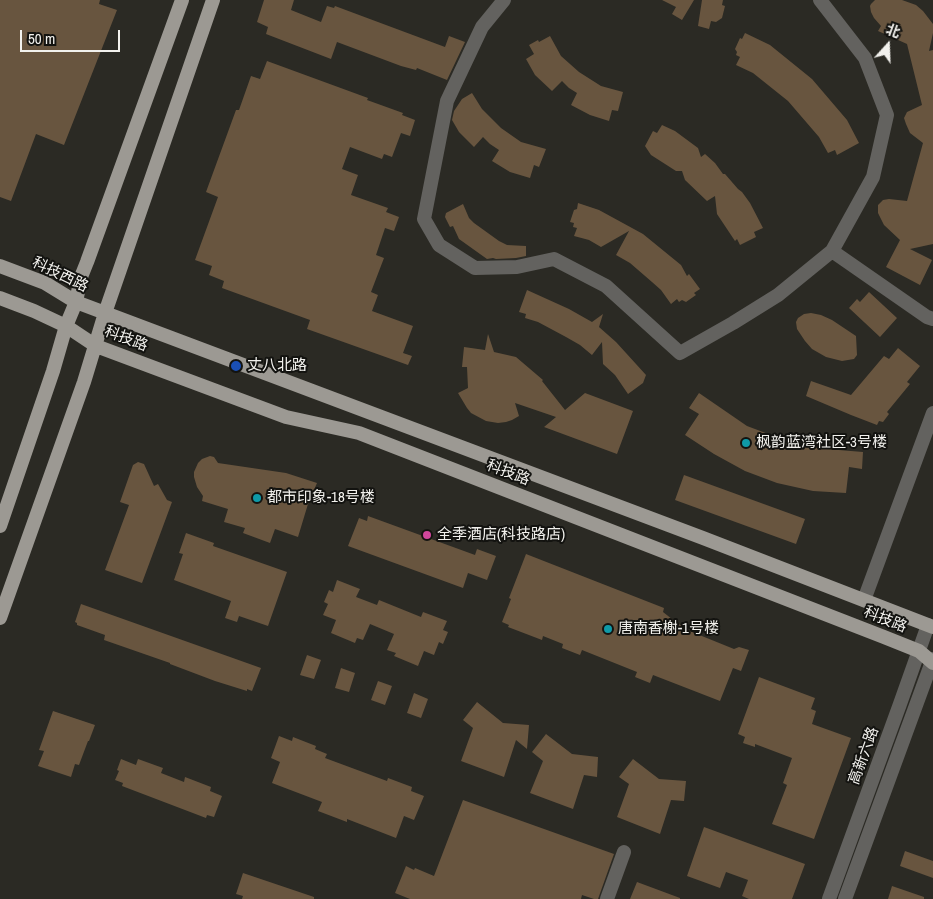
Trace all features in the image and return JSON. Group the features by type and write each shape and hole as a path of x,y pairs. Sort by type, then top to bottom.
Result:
{"main road":[{"path":"0,526 53,371 66,326 76,302 86,262 182,0"},
{"path":"0,618 81,391 105,313 213,0"},
{"name":"科技西路","path":"0,266 46,283 76,302 105,313"},
{"path":"0,298 66,326"},
{"name":"科技路","path":"105,313 930,626"},
{"name":"科技路","path":"66,326 96,346 286,417 359,433 919,651 933,661"}],"street":[{"path":"504,0 482,27 447,101 424,219 439,245 475,268 517,267 554,258 606,286 680,353 778,295 832,251 873,177 887,115 865,58 820,0"},
{"path":"832,251 927,317 933,319"},
{"path":"864,600 933,413"},
{"name":"高新六路","path":"829,899 919,651 930,626"},
{"name":"高新六路","path":"845,899 933,661"},
{"path":"607,899 624,852"}],"building":[{"path":"0,0 100,0 99,4 117,10 64,145 36,134 11,201 0,197"},
{"path":"264,0 294,0 291,10 321,22 327,6 334,8 335,6 445,47 449,36 465,42 447,80 417,68 416,70 401,66 337,42 331,59 266,34 268,27 257,22"},
{"path":"662,0 694,0 682,20 672,14 676,7"},
{"path":"702,0 723,0 722,5 725,6 722,18 716,22 711,21 709,29 698,26"},
{"path":"875,0 902,0 916,5 933,24 929,51 933,50 933,244 910,249 932,260 920,285 886,267 900,240 884,225 878,213 878,205 883,200 889,199 907,201 923,143 910,133 904,118 907,112 922,105 907,44 878,31 881,26 874,18 870,6"},
{"path":"745,33 770,45 812,79 847,120 859,143 837,155 835,150 828,153 819,137 788,101 753,73 736,65 740,57 736,55 735,49 740,38 742,39"},
{"path":"550,36 561,56 579,72 601,86 623,92 618,111 612,110 609,121 590,115 571,105 577,93 562,81 552,91 535,75 526,59 534,54 529,45"},
{"path":"267,61 368,98 367,100 403,113 402,115 415,120 410,136 401,133 392,157 384,154 382,159 350,147 342,169 358,175 351,195 388,208 386,212 399,217 394,231 385,228 376,255 384,258 371,292 378,295 372,311 413,326 403,353 412,356 408,365 307,329 310,320 222,288 224,281 209,275 212,266 195,260 218,197 206,192 236,110 239,110 251,76 260,79"},
{"path":"472,93 482,109 501,128 521,142 546,149 539,167 534,165 530,178 510,172 492,161 499,150 483,137 474,147 459,132 452,120 454,111 462,99"},
{"path":"662,125 675,131 698,148 701,157 705,154 742,192 763,228 754,232 756,237 740,245 737,239 735,241 717,214 715,196 707,201 685,180 682,171 676,171 651,155 645,146 653,131 657,133"},
{"path":"578,203 599,210 643,234 681,265 687,276 689,274 700,289 694,293 696,295 686,302 682,300 679,302 677,299 671,304 661,290 630,263 616,255 629,231 601,247 589,240 574,236 577,228 573,227 574,223 570,222"},
{"path":"463,204 469,218 499,241 507,245 526,246 526,256 487,259 459,239 453,226 450,227 445,217 446,213"},
{"path":"527,290 569,309 592,322 603,314 599,327 616,342 646,375 643,383 628,394 615,375 603,364 602,342 592,355 566,337 538,322 525,318 526,314 519,312"},
{"path":"869,292 897,318 880,337 849,308 857,299 860,302"},
{"path":"811,313 832,320 856,336 857,355 854,359 842,361 826,357 812,349 797,329 796,322 804,314"},
{"path":"488,334 494,352 516,357 543,380 565,410 585,393 633,411 617,454 544,427 556,417 515,403 519,416 506,422 486,421 471,413 458,393 468,388 467,367 462,367 464,347 485,350"},
{"path":"898,348 920,366 907,382 910,384 887,412 889,414 883,422 879,421 877,425 806,396 811,381 851,395 884,356 889,359"},
{"name":"枫韵蓝湾社区-3号楼","path":"699,393 747,426 803,447 863,452 862,469 849,467 846,493 813,491 777,483 745,471 685,435 699,414 689,408"},
{"name":"都市印象-18号楼","path":"210,456 214,457 218,463 286,473 317,483 308,504 298,537 275,529 270,543 243,533 245,528 224,522 228,509 202,501 203,496 197,487 194,477 198,463"},
{"path":"138,462 144,464 154,486 158,484 167,500 172,502 142,583 105,570 129,505 120,502 133,465"},
{"path":"684,475 805,519 796,544 675,500"},
{"path":"368,516 475,555 477,549 496,556 487,580 468,573 463,588 348,546 359,518 367,521"},
{"path":"186,533 214,543 213,546 287,572 268,626 239,616 237,622 225,618 231,601 174,580 183,554 179,553"},
{"name":"唐南香榭-1号楼","path":"526,554 664,608 663,612 692,632 734,649 739,647 749,650 741,671 733,668 720,701 653,675 650,683 635,677 637,672 582,650 580,655 562,648 563,644 543,636 542,640 508,627 509,625 502,622"},
{"path":"337,580 360,589 356,597 377,605 379,600 421,617 423,612 447,621 443,630 448,632 443,644 439,642 434,655 424,651 418,666 394,656 396,653 387,650 394,634 370,624 363,640 357,638 355,643 331,633 336,620 323,615 328,604 324,602 329,590 333,592"},
{"path":"81,604 261,668 252,691 215,681 104,640 105,635 77,625 75,622"},
{"path":"307,655 321,660 314,679 300,675"},
{"path":"341,668 355,673 349,692 335,688"},
{"path":"759,677 815,698 811,709 816,711 812,724 851,738 814,839 772,824 787,785 783,783 792,758 755,744 755,747 743,743 745,737 738,734"},
{"path":"378,681 392,686 385,705 371,700"},
{"path":"414,693 428,699 421,718 407,713"},
{"path":"477,702 503,723 529,725 527,749 516,740 504,777 461,761 473,728 463,720"},
{"path":"53,711 95,725 79,765 75,764 71,777 38,766 44,751 39,750"},
{"path":"546,734 572,754 598,757 597,777 584,775 573,809 530,793 543,761 532,752"},
{"path":"279,736 292,741 293,737 316,746 315,749 327,754 325,758 387,781 388,778 412,787 411,791 424,796 414,820 404,816 396,838 347,819 347,822 318,811 322,802 272,783 280,762 271,758"},
{"path":"121,759 136,765 138,759 163,768 161,773 184,782 185,777 211,787 210,791 222,796 214,817 207,815 206,818 122,786 123,783 115,780"},
{"path":"633,759 659,779 686,781 684,801 671,800 660,834 617,817 629,784 619,777"},
{"path":"463,800 614,854 598,899 582,895 581,899 410,899 395,893 406,866 434,876"},
{"path":"704,827 805,864 792,899 749,899 742,896 748,880 726,872 720,888 687,876"},
{"path":"905,851 933,861 933,878 900,866"},
{"path":"243,873 314,897 314,899 242,899 243,896 236,894"},
{"path":"637,882 680,898 680,899 630,899"},
{"path":"892,886 924,897 924,899 888,899"}],"place":[{"name":"丈八北路","path":"236,366"},
{"name":"枫韵蓝湾社区-3号楼","path":"746,443"},
{"name":"都市印象-18号楼","path":"257,498"},
{"name":"全季酒店(科技路店)","path":"427,535"},
{"name":"唐南香榭-1号楼","path":"608,629"}]}
